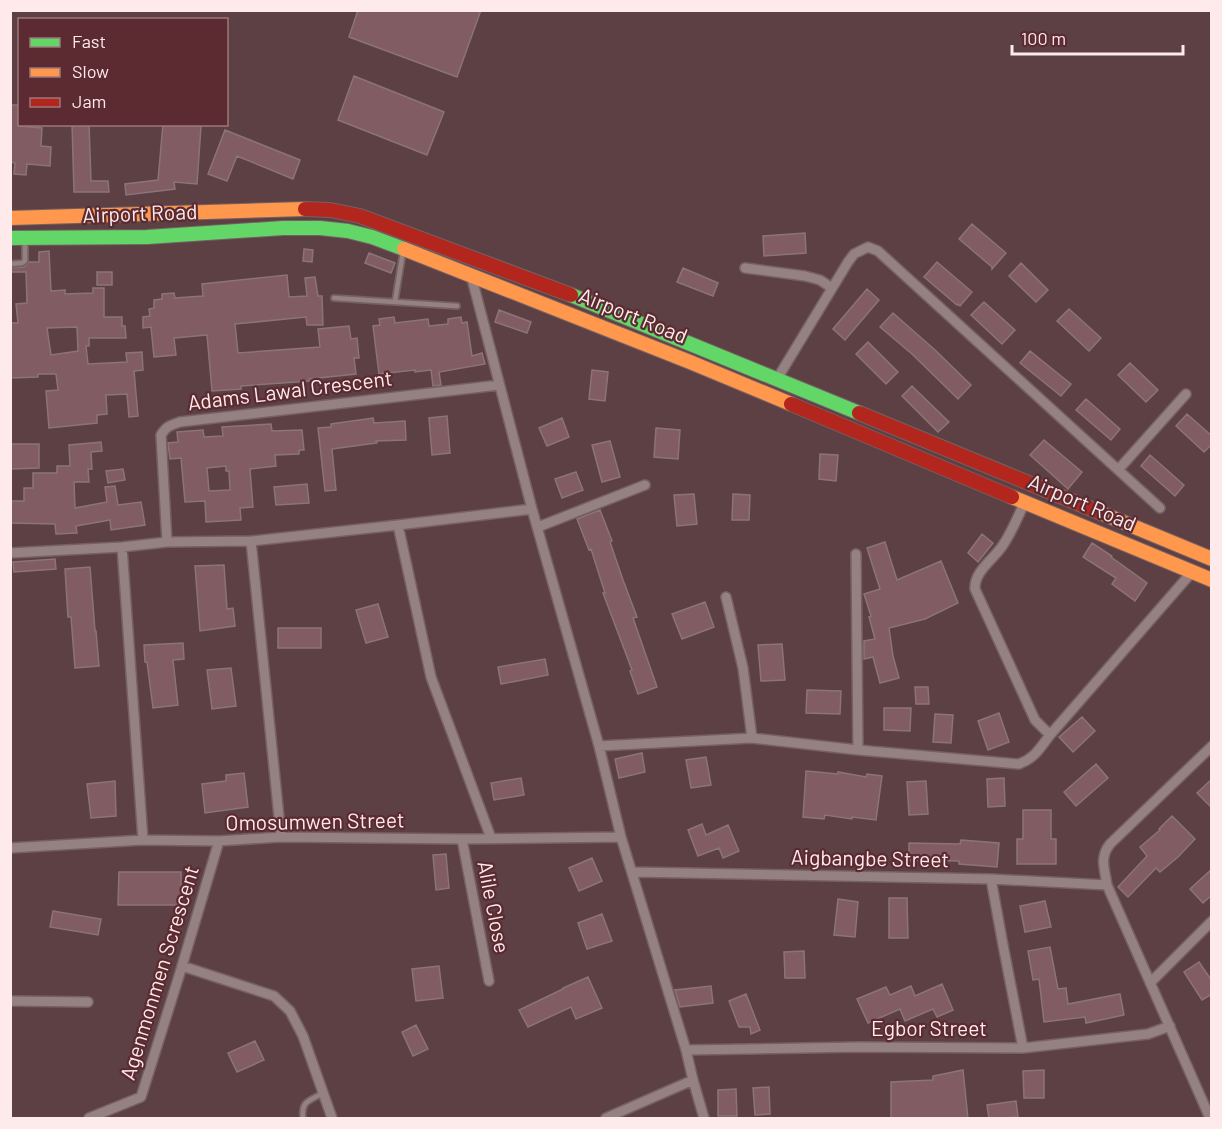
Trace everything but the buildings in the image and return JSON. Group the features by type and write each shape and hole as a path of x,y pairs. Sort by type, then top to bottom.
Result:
{"main road":[{"name":"Airport Road","path":"10,218 296,209 330,210 360,216 582,299 1212,559"},
{"name":"Airport Road","path":"18,238 147,237 283,228 320,228 348,231 372,237 690,362 1212,580"},
{"path":"690,362 697,346"}],"street":[{"path":"777,379 854,254 868,247 878,251 1160,508"},
{"path":"745,268 805,276 819,280 832,288"},
{"path":"471,275 532,509 599,746 621,837 686,1050 704,1119"},
{"name":"Adams Lawal Crescent","path":"167,542 161,435 169,425 499,385"},
{"path":"1118,470 1186,394"},
{"path":"538,527 645,485"},
{"path":"1025,502 1003,546 978,575 975,589 1035,720 1050,735"},
{"path":"10,553 122,547 167,542 251,541 532,509"},
{"path":"398,525 432,677 491,838"},
{"path":"251,541 281,837"},
{"path":"122,547 143,840"},
{"path":"856,554 858,750"},
{"path":"599,746 752,738 1018,764 1034,756 1192,572"},
{"path":"726,597 743,668 752,738"},
{"path":"1210,1119 1107,885 1103,859 1106,850 1212,746"},
{"name":"Omosumwen Street","path":"10,848 143,840 219,841 281,837 462,839 621,837"},
{"name":"Alile Close","path":"462,839 489,981"},
{"name":"Agenmonmen Screscent","path":"89,1119 141,1097 219,841"},
{"name":"Aigbangbe Street","path":"632,872 991,879 1107,885"},
{"path":"991,879 1023,1048"},
{"path":"1150,983 1212,921"},
{"path":"182,966 274,996 290,1011 303,1036 332,1119"},
{"path":"10,1000 88,1002"},
{"name":"Egbor Street","path":"686,1050 859,1047 1023,1048 1148,1034 1170,1026"},
{"path":"606,1119 693,1080"}],"lane":[{"path":"10,264 25,261 18,238"},
{"path":"395,301 403,249"},
{"path":"334,298 458,306"},
{"path":"303,1119 304,1103 323,1093"}],"traffic: fast":[{"path":"10,238 147,237 283,228 320,228 348,231 404,249"},
{"path":"571,295 859,413"}],"traffic: slow":[{"path":"10,218 305,209"},
{"path":"404,249 791,404"},
{"path":"1012,497 1212,580"},
{"path":"1101,513 1212,559"}],"traffic: jam":[{"path":"305,209 330,210 360,216 571,295"},
{"path":"791,404 1012,497"},
{"path":"859,413 1101,513"}]}
